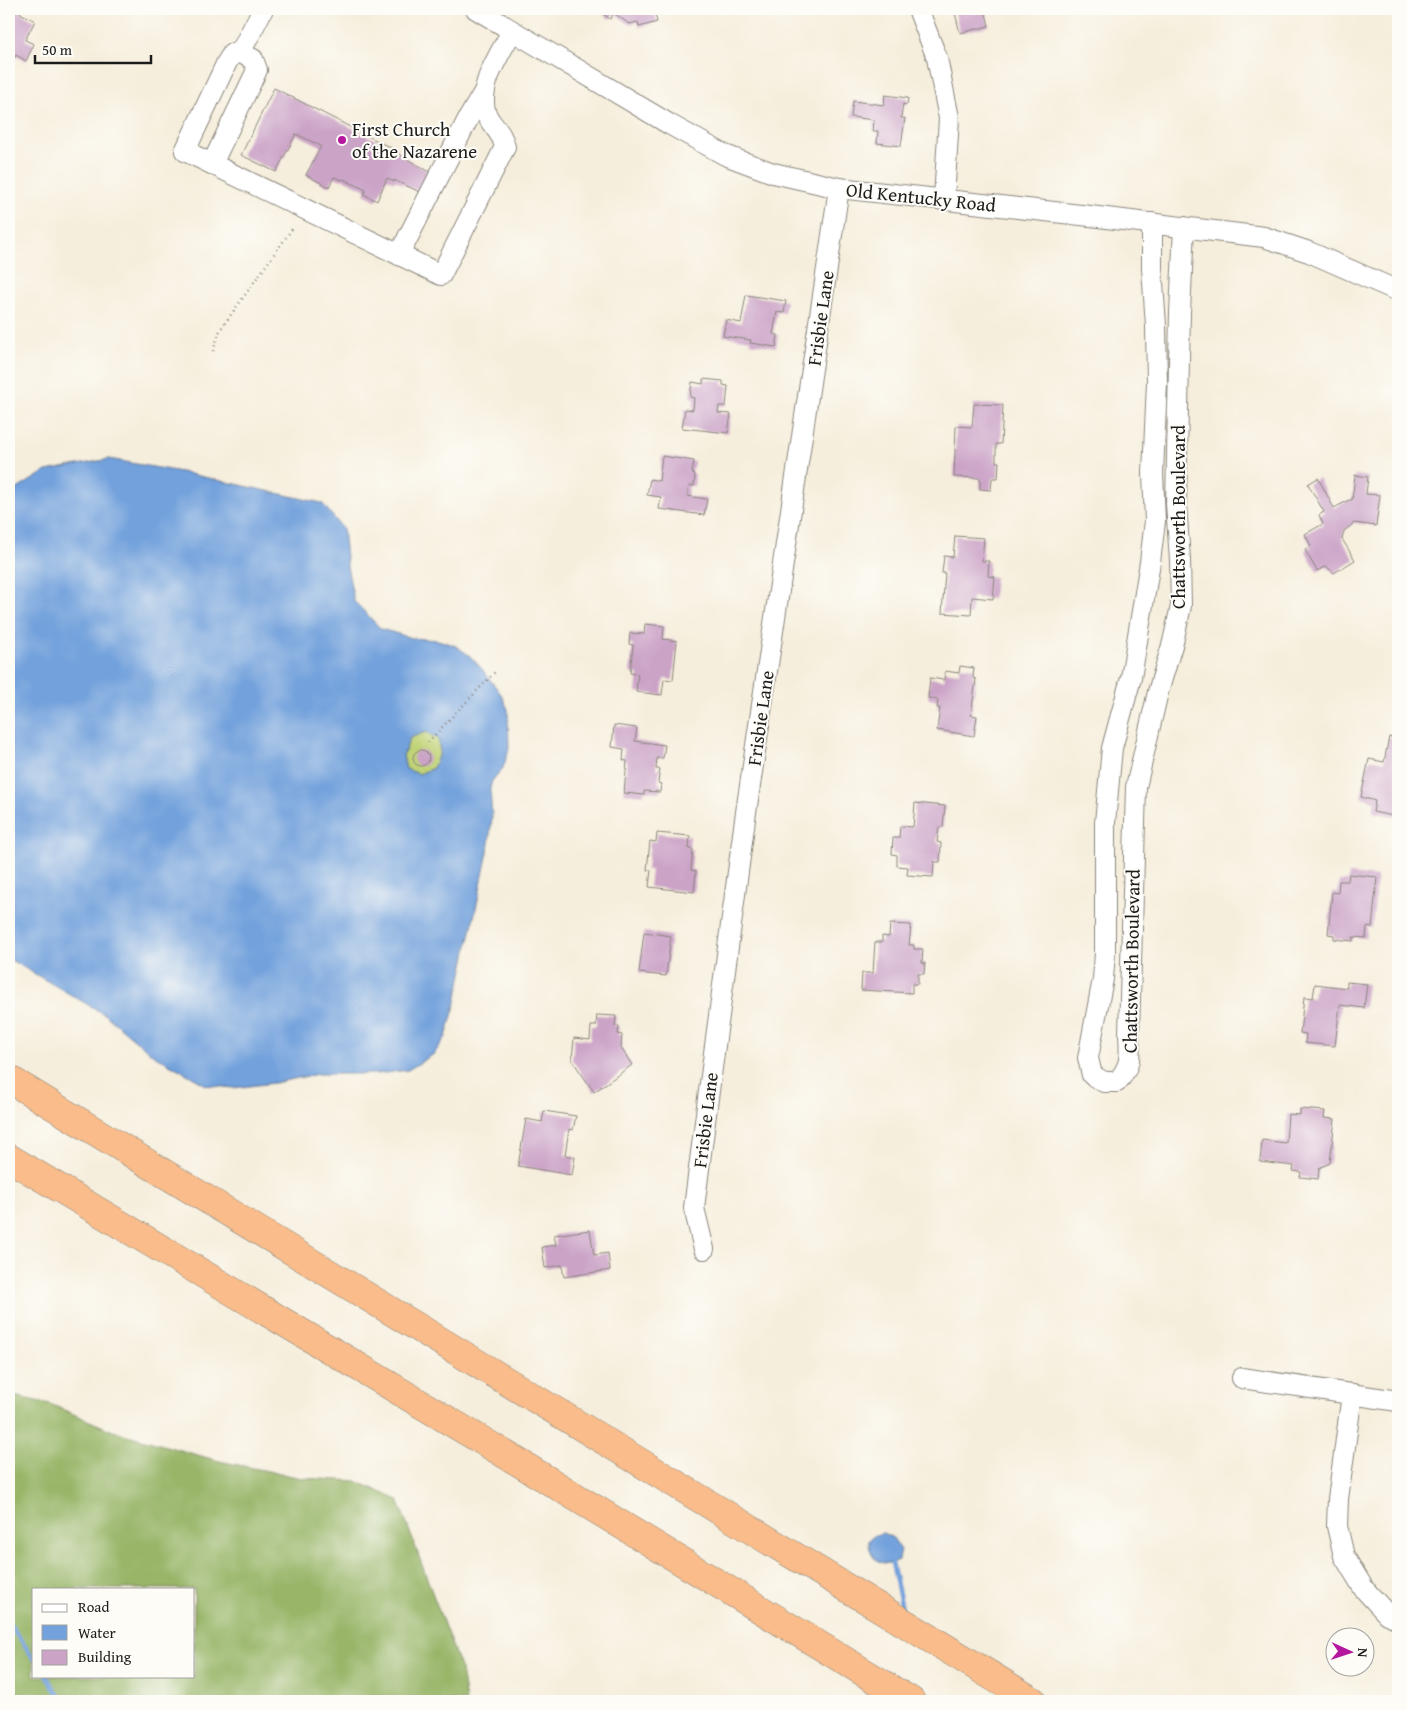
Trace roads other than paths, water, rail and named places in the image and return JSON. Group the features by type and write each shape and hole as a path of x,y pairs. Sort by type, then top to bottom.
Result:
{"highway":[{"path":"9,1080 1033,1701"},
{"path":"9,1158 911,1701"}],"street":[{"path":"240,53 263,9"},
{"name":"Old Kentucky Road","path":"476,9 724,155 773,173 839,188 1264,237 1309,252 1398,290"},
{"path":"918,9 937,58 949,118 944,199"},
{"path":"399,255 468,119 485,90 492,69 512,31"},
{"path":"212,164 257,70 253,59 240,53 232,54 227,62 185,150 212,164 441,275 505,147 503,138 485,111 485,90"},
{"name":"Frisbie Lane","path":"704,1249 694,1208 708,1097 746,809 839,188"},
{"name":"Chattsworth Boulevard","path":"1152,223 1157,383 1153,473 1155,521 1131,678 1112,748 1105,823 1105,953 1103,980 1088,1058 1092,1075 1104,1082 1117,1082 1126,1071 1130,1056 1136,787 1158,692 1174,642 1181,606 1176,504 1180,313 1184,227"},
{"path":"1242,1378 1398,1401"},
{"path":"1352,1394 1338,1499 1337,1526 1344,1556 1364,1589 1387,1614 1398,1619"}],"water":[{"path":"109,459 181,472 322,503 343,529 347,566 354,601 381,629 412,638 438,640 454,645 469,655 501,694 508,709 509,749 503,768 492,781 490,788 492,817 488,852 456,1002 446,1037 434,1054 408,1070 377,1074 318,1074 274,1083 233,1088 206,1085 152,1054 104,1014 9,959 9,494 46,471","holes":["426,732 438,739 440,752 433,768 419,774 406,769 403,756 410,738"]},
{"path":"883,1533 893,1538 901,1550 899,1560 893,1563 882,1563 877,1560 869,1547 869,1540 875,1535"}],"waterway":[{"path":"892,1563 902,1608"},
{"path":"9,1623 32,1656"},
{"path":"47,1678 63,1701"}],"place":[{"name":"First Church of the Nazarene","path":"342,140"}]}
